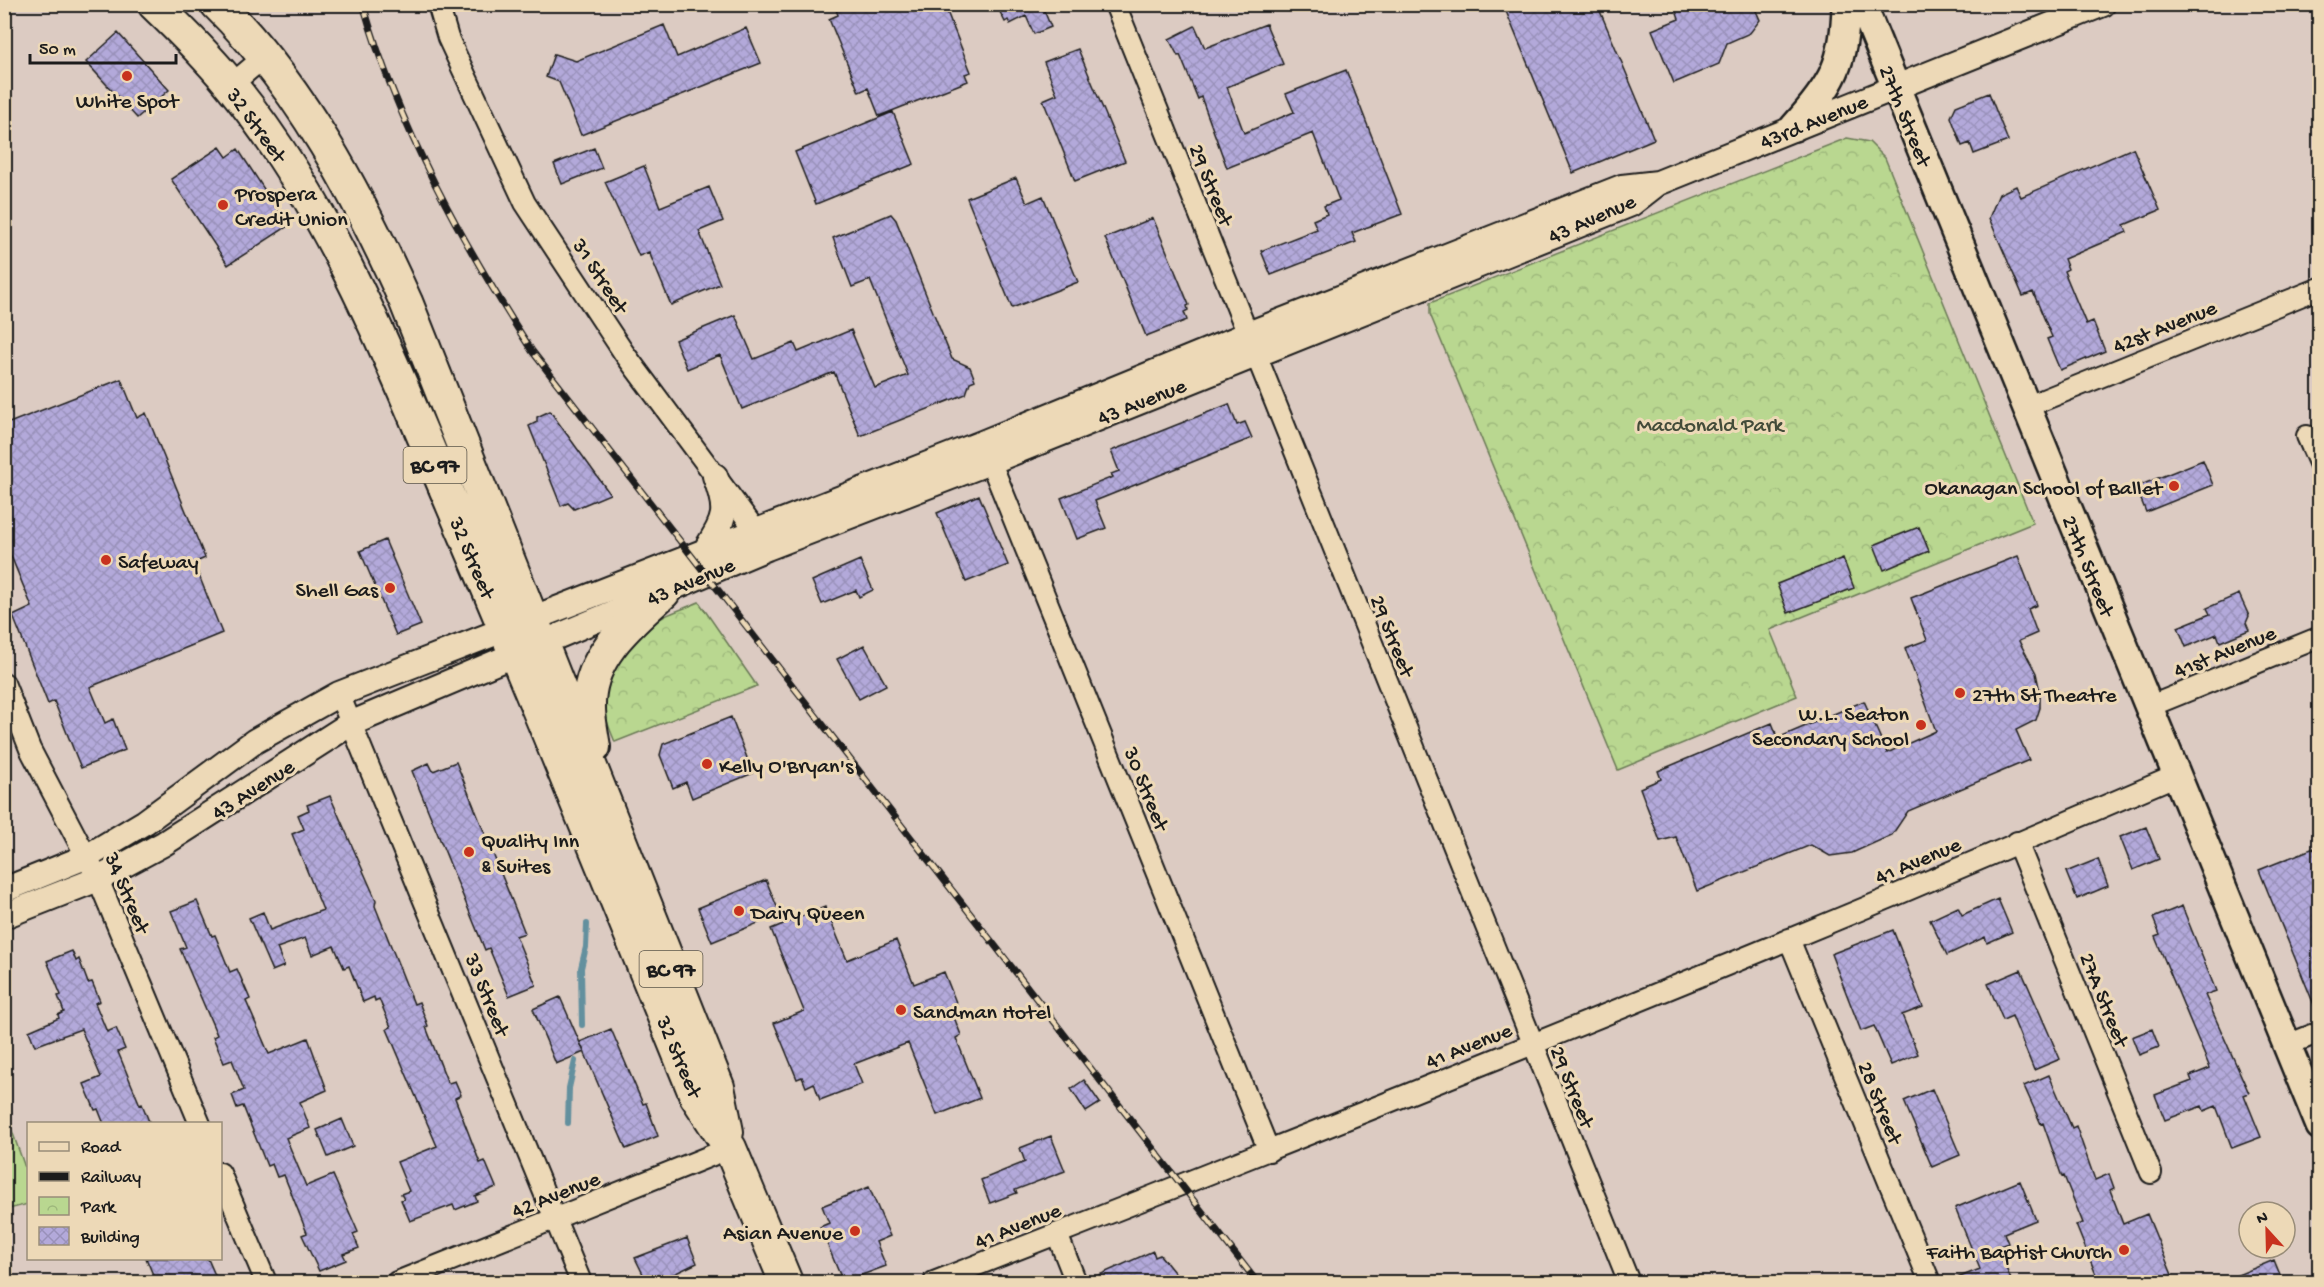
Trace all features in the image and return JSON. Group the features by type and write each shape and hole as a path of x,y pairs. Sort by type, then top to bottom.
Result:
{"highway":[{"name":"32 Street","path":"154,4 231,85 292,170 334,243 601,793 718,1087 730,1148"},
{"name":"32 Street","path":"217,4 263,58 320,136 349,181 406,302 523,636 696,1096 730,1148 786,1282"},
{"path":"601,793 589,713 590,690 597,669 614,642 664,592"}],"main road":[{"path":"1794,127 1821,98 1837,68 1845,38 1846,4"},
{"name":"27th Street","path":"1862,4 2319,1126"}],"street":[{"name":"31 Street","path":"438,4 448,38 525,203 624,353 762,539"},
{"name":"29 Street","path":"1114,4 1531,1044 1629,1282"},
{"name":"43rd Avenue","path":"1658,183 2103,4"},
{"path":"231,85 263,58"},
{"name":"43 Avenue","path":"4,890 88,856 145,822 255,741 339,694 664,592 762,539 986,452 1252,344 1622,187 1658,183"},
{"name":"42st Avenue","path":"2026,407 2319,288"},
{"path":"2307,436 2319,465"},
{"name":"30 Street","path":"986,452 1269,1151"},
{"path":"705,551 723,518 725,502 715,477"},
{"name":"43 Avenue","path":"4,916 98,879 163,844 350,724 523,636 705,551 762,539"},
{"name":"41st Avenue","path":"2148,707 2319,637"},
{"name":"34 Street","path":"4,683 30,749 88,856 199,1122"},
{"name":"33 Street","path":"339,694 581,1282"},
{"path":"2017,842 2175,776"},
{"name":"41 Avenue","path":"934,1282 1269,1151 1789,939 2017,842"},
{"name":"27A Street","path":"2017,842 2151,1173"},
{"name":"28 Street","path":"1789,939 1930,1282"},
{"path":"2287,1046 2319,1032"},
{"name":"42 Avenue","path":"398,1282 730,1148"},
{"path":"222,1178 266,1282"},
{"path":"1057,1234 1076,1282"}],"green space":[{"name":"Macdonald Park","path":"1847,138 1869,142 1885,158 2033,523 1770,630 1797,696 1618,770 1430,314 1430,303"},
{"path":"699,602 757,686 615,742 607,719 606,702 608,687 621,658 641,634 653,624 665,616"},
{"path":"5,1111 27,1173 27,1204 5,1210"}],"building":[{"path":"834,4 944,4 971,72 965,74 968,81 879,116 868,88 859,92 829,19 838,15"},
{"path":"996,4 1051,4 1043,8 1051,27 1034,34 1026,16 1010,24 1008,20 1005,22"},
{"path":"1503,4 1597,4 1654,139 1573,173"},
{"path":"1683,4 1753,4 1760,20 1750,33 1727,43 1719,64 1674,83 1652,30 1679,19 1675,8"},
{"path":"1266,24 1283,64 1227,87 1244,133 1294,112 1286,94 1346,70 1402,214 1352,233 1356,242 1271,275 1261,251 1317,229 1313,220 1327,214 1324,206 1339,200 1313,133 1227,168 1201,97 1198,99 1180,55 1178,56 1169,39 1195,26 1205,48"},
{"path":"664,25 677,57 746,28 761,63 581,135 559,82 546,77 554,54 576,61"},
{"name":"White Spot","path":"118,33 169,90 137,118 86,62"},
{"path":"1078,49 1125,161 1075,181 1043,100 1057,94 1044,62"},
{"path":"1989,93 2008,141 1974,154 1970,143 1962,146 1951,117 1956,106"},
{"path":"893,112 914,164 816,204 795,152"},
{"path":"220,147 227,157 238,149 288,226 228,265 171,179"},
{"path":"594,148 602,168 562,184 554,164"},
{"path":"2133,148 2160,210 2124,225 2127,232 2064,259 2068,269 2064,271 2086,324 2093,321 2105,351 2060,370 2047,339 2052,337 2033,292 2023,296 1989,218 1999,194 2016,186 2021,197"},
{"path":"644,166 660,207 709,187 723,221 699,231 720,284 671,305 649,252 639,256 605,182"},
{"path":"1016,178 1027,203 1043,196 1078,282 1012,308 967,198"},
{"path":"891,214 896,220 952,359 970,367 975,380 970,382 966,394 860,436 834,372 742,409 720,355 687,369 675,340 735,315 754,359 794,343 798,352 851,330 875,388 908,375 870,280 852,287 833,238"},
{"path":"1153,218 1189,305 1188,310 1184,312 1187,320 1146,336 1105,238"},
{"name":"Safeway","path":"121,379 137,418 146,413 205,558 194,563 222,633 90,687 105,723 113,719 125,750 81,768 54,701 48,704 13,616 32,607 4,539 4,425"},
{"path":"1229,404 1237,425 1245,422 1252,438 1095,501 1106,528 1077,539 1061,498 1113,477 1111,474 1119,471 1111,451"},
{"path":"550,411 610,494 574,509 568,503 561,506 529,426 537,422 537,417"},
{"name":"Okanagan School of Ballet","path":"2203,460 2213,485 2146,512 2136,487"},
{"path":"979,495 1008,565 966,582 937,513"},
{"path":"1919,527 1929,551 1884,570 1874,545"},
{"name":"Shell Gas","path":"385,540 421,625 396,635 360,551"},
{"path":"2018,556 2037,605 2028,609 2037,633 2019,641 2036,673 2040,692 2040,708 2036,720 2016,730 2029,760 1908,811 1892,835 1852,853 1830,856 1811,845 1697,891 1676,837 1660,841 1640,788 1661,779 1658,771 1772,723 1778,738 1864,701 1887,753 1936,731 1905,648 1927,640 1911,598"},
{"path":"1843,558 1854,588 1788,613 1777,584"},
{"path":"860,560 873,590 859,597 856,590 822,604 812,581"},
{"path":"2239,594 2249,616 2246,623 2249,630 2220,642 2217,634 2186,647 2178,627 2210,614 2207,608"},
{"path":"864,645 886,685 859,699 837,659"},
{"name":"Kelly O'Bryan's","path":"731,717 753,773 692,798 686,782 673,788 660,755 663,744"},
{"name":"Quality Inn & Suites","path":"456,762 525,933 516,936 536,985 509,996 489,948 485,950 412,771 429,763 433,771"},
{"path":"330,796 376,900 375,906 414,1004 419,1002 447,1081 449,1083 455,1081 461,1095 455,1098 480,1163 485,1161 496,1187 475,1196 477,1201 455,1210 453,1205 410,1221 401,1200 404,1199 401,1194 409,1191 397,1162 437,1146 387,1029 391,1027 379,999 375,1001 374,997 363,1002 349,966 344,968 334,946 312,955 305,938 277,948 284,966 272,971 249,918 263,912 270,930 323,910 292,834 304,829 298,815 309,810 307,805"},
{"path":"2146,827 2159,859 2133,870 2120,837"},
{"path":"2314,848 2319,863 2319,1017 2259,870"},
{"path":"2098,859 2108,886 2077,899 2066,872"},
{"name":"Dairy Queen","path":"766,880 780,914 712,942 698,908"},
{"path":"1998,899 2012,932 1987,943 1985,937 1947,955 1930,920 1958,907 1962,915"},
{"path":"197,901 212,936 215,935 230,972 237,969 250,999 246,1001 269,1054 308,1038 327,1090 300,1102 310,1128 286,1138 306,1186 333,1175 358,1232 353,1234 359,1248 343,1254 346,1260 319,1271 302,1235 307,1233 284,1175 277,1177 272,1164 267,1166 243,1106 237,1108 232,1095 244,1090 232,1060 224,1063 213,1037 217,1035 180,949 186,947 171,911"},
{"path":"2182,906 2216,991 2205,995 2249,1093 2244,1095 2261,1137 2232,1148 2216,1106 2204,1111 2202,1106 2165,1120 2155,1095 2192,1081 2190,1076 2210,1068 2155,937 2160,935 2153,918"},
{"name":"Sandman Hotel","path":"825,907 847,960 896,940 914,984 944,972 957,1005 950,1007 961,1035 956,1038 980,1098 937,1115 908,1043 854,1064 862,1084 820,1100 814,1083 806,1087 802,1077 797,1079 774,1023 804,1011 771,929"},
{"path":"1893,930 1923,1007 1902,1015 1918,1054 1891,1065 1874,1026 1861,1031 1831,954"},
{"path":"72,951 76,961 79,959 88,983 92,982 100,1001 95,1003 107,1032 116,1028 125,1049 118,1052 149,1122 103,1122 98,1109 95,1110 84,1084 101,1077 81,1029 35,1046 29,1031 59,1018 58,1015 64,1012 58,996 61,995 47,961"},
{"path":"2021,970 2060,1059 2034,1070 2012,1016 2003,1020 1988,984"},
{"path":"560,997 584,1052 556,1064 533,1009"},
{"path":"611,1029 643,1104 646,1103 658,1136 626,1149 580,1042"},
{"path":"2152,1029 2159,1047 2139,1055 2132,1037"},
{"path":"2049,1075 2072,1128 2076,1126 2095,1180 2109,1174 2114,1188 2110,1190 2123,1224 2147,1214 2175,1282 2099,1282 2076,1225 2083,1223 2064,1176 2062,1177 2043,1123 2041,1124 2024,1086"},
{"path":"1084,1080 1100,1103 1086,1112 1071,1089"},
{"path":"1932,1089 1960,1155 1932,1167 1904,1101"},
{"path":"342,1119 353,1146 328,1157 317,1130"},
{"path":"1051,1136 1065,1171 1015,1190 1017,1193 990,1203 981,1180 1025,1162 1020,1148"},
{"path":"2020,1181 2036,1220 2004,1233 2008,1243 1997,1247 2012,1282 1947,1282 1980,1269 1955,1208"},
{"name":"Asian Avenue","path":"869,1187 890,1236 876,1242 886,1266 843,1282 820,1227 829,1223 822,1206"},
{"path":"687,1238 697,1263 657,1282 647,1282 635,1258"},
{"path":"1153,1251 1155,1257 1160,1255 1182,1282 1088,1282 1088,1280"},
{"path":"147,1260 208,1260 218,1282 156,1282"},
{"path":"2274,1260 2283,1282 2221,1282"}],"waterway":[{"path":"582,1025 581,968 586,947 587,924"},
{"path":"568,1123 569,1088 575,1061"}],"railway":[{"path":"363,4 395,96 435,184 481,268 532,351 1257,1282"}],"place":[{"name":"White Spot","path":"127,76"},
{"name":"Prospera Credit Union","path":"223,205"},
{"name":"Okanagan School of Ballet","path":"2174,486"},
{"name":"Safeway","path":"106,560"},
{"name":"Shell Gas","path":"390,588"},
{"name":"27th St Theatre","path":"1960,693"},
{"name":"W.L. Seaton Secondary School","path":"1921,725"},
{"name":"Kelly O'Bryan's","path":"707,764"},
{"name":"Quality Inn & Suites","path":"469,852"},
{"name":"Dairy Queen","path":"739,911"},
{"name":"Sandman Hotel","path":"901,1010"},
{"name":"Asian Avenue","path":"855,1231"},
{"name":"Faith Baptist Church","path":"2124,1250"}]}
